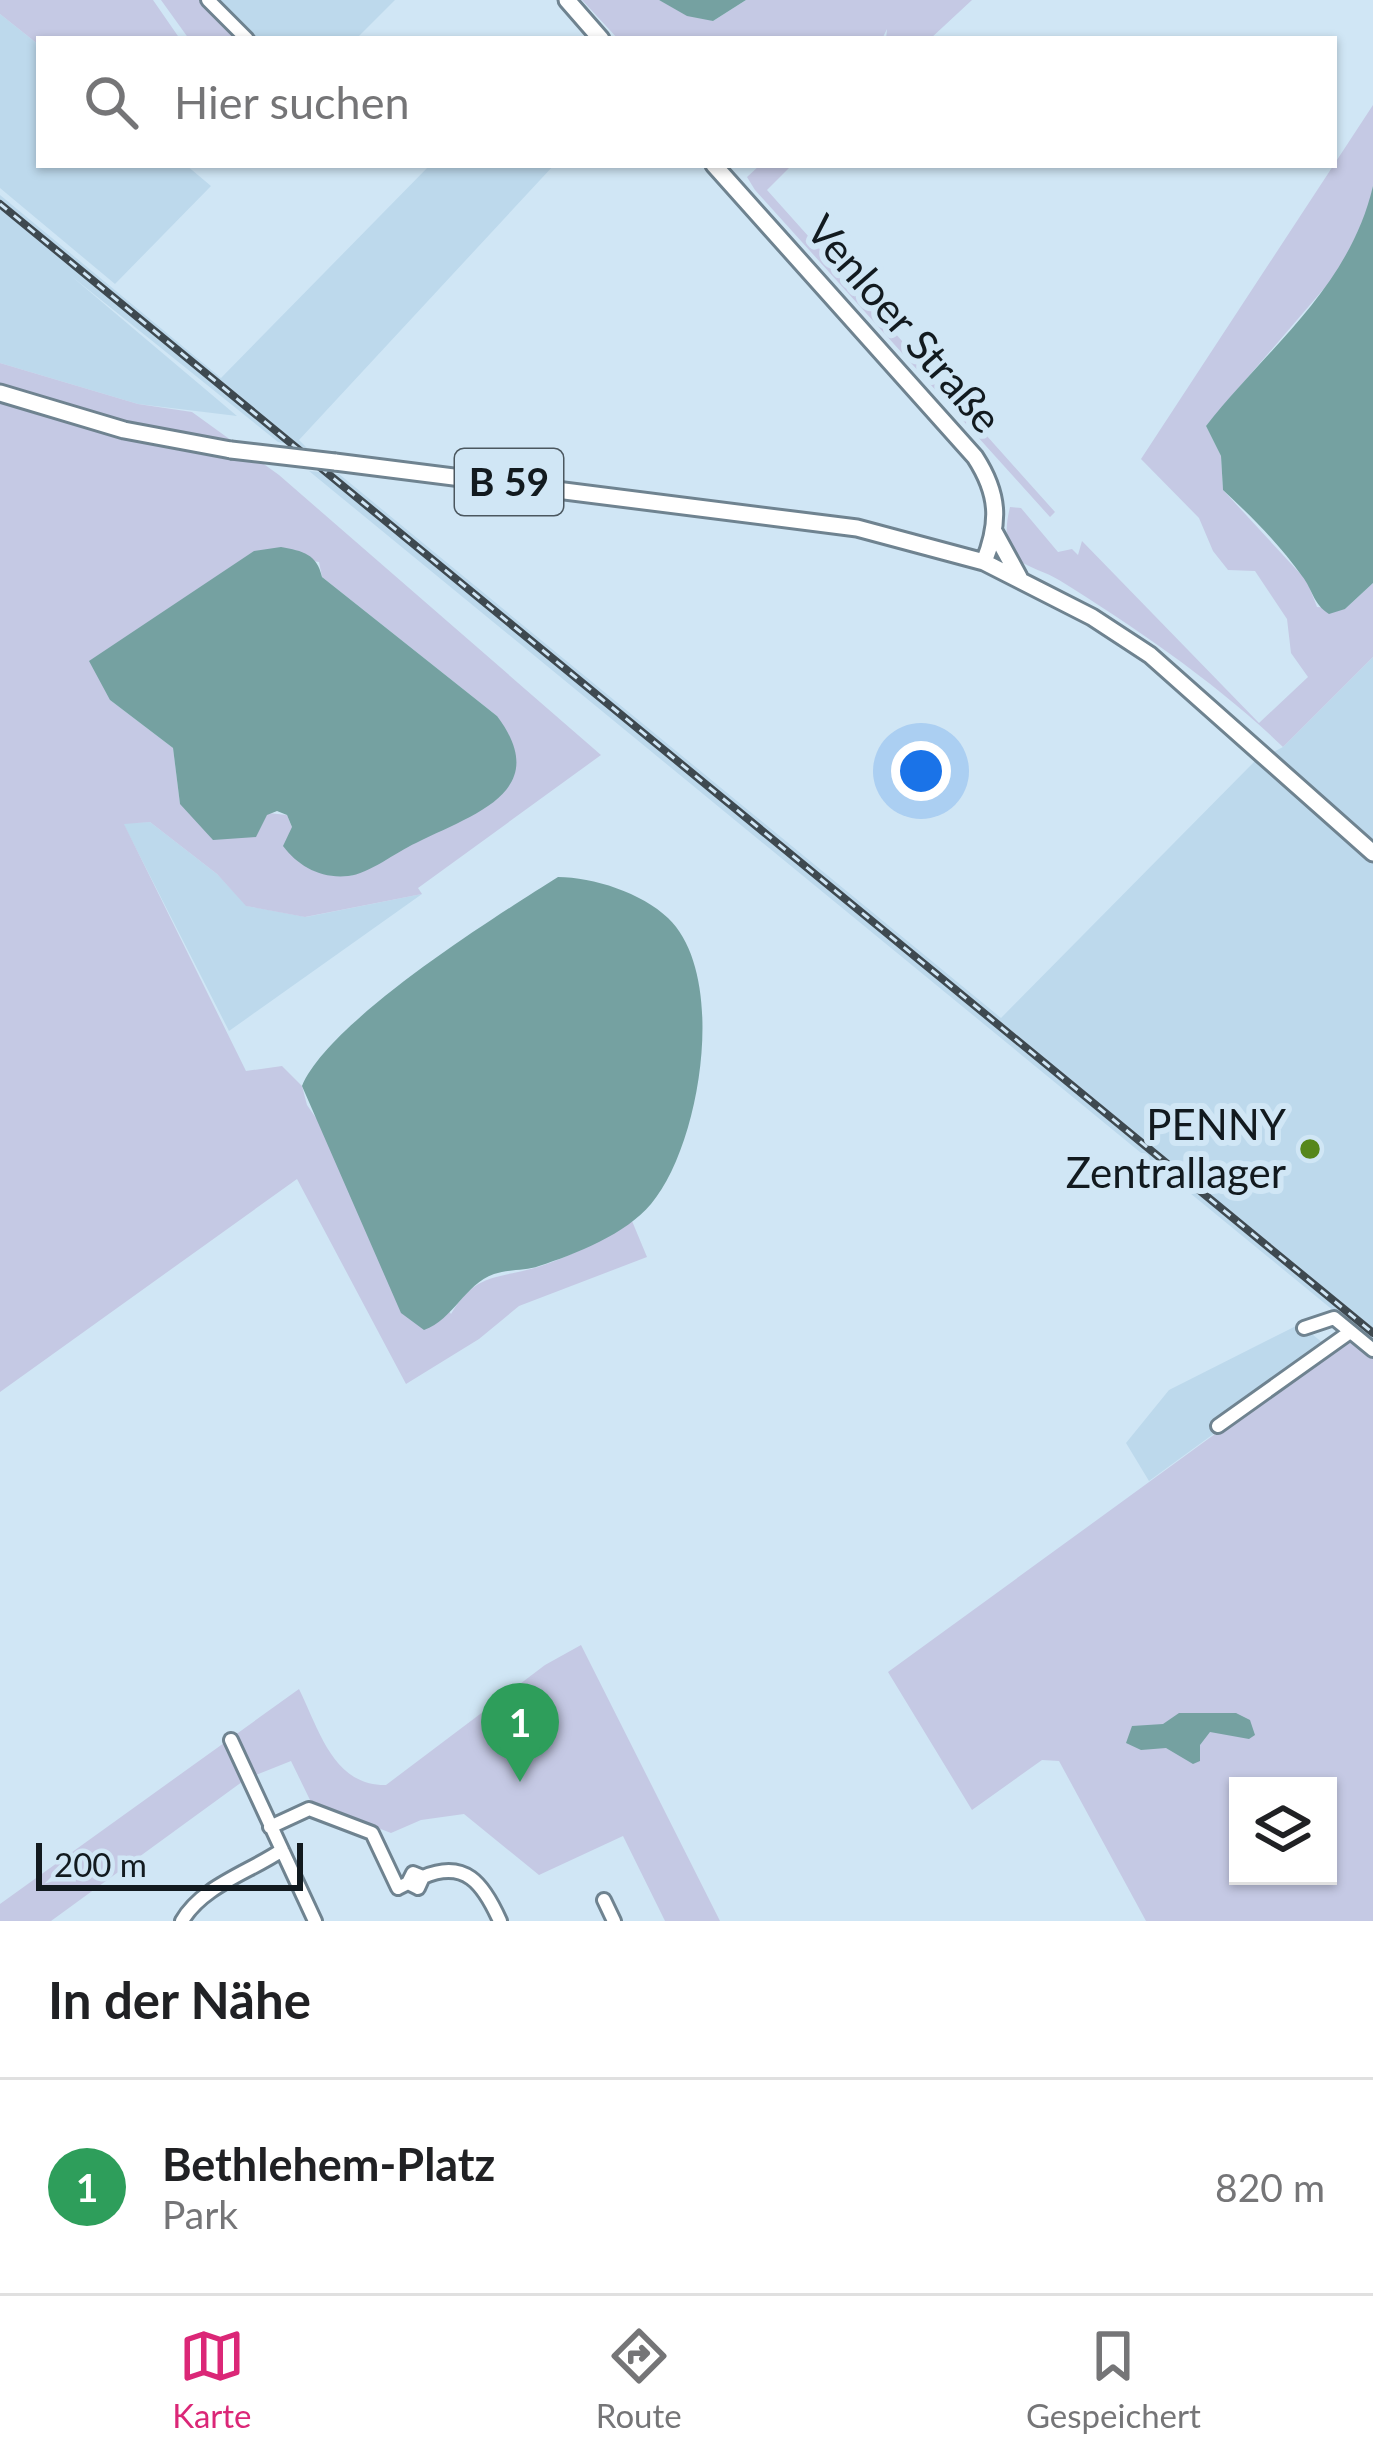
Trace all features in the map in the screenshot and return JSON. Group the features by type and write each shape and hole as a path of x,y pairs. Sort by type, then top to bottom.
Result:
{"main road":[{"path":"566,0 598,36"},
{"name":"Venloer Straße","path":"717,168 975,457 996,500 995,532 1019,577"},
{"name":"B 59","path":"0,393 124,430 231,450 857,528 983,562 1019,577 1150,655 1372,850"},
{"path":"983,562 995,532"}],"street":[{"path":"208,0 244,36"},
{"path":"1304,1328 1334,1318 1373,1350"},
{"path":"1218,1426 1350,1332"},
{"path":"231,1740 315,1921"},
{"path":"270,1827 309,1809 372,1833 398,1888 413,1873 422,1877 449,1866 459,1869 492,1902 500,1921"},
{"path":"182,1921 228,1881 282,1850"},
{"path":"604,1900 614,1921"}],"shaded area":[{"path":"0,0 153,0 178,36 36,36 36,43 0,14"},
{"path":"161,0 202,0 238,36 187,36"},
{"path":"213,0 395,0 359,36 250,36"},
{"path":"582,0 659,0 713,21 746,0 972,0 933,36 886,36 887,29 884,36 615,36"},
{"path":"659,0 746,0 713,21 687,16"},
{"path":"0,14 36,43 36,168 190,168 211,186 115,284 0,188"},
{"path":"1373,105 1373,186 1366,224 1345,264 1206,426 1221,456 1223,490 1307,581 1317,607 1345,609 1373,583 1373,657 1283,747 1147,637 1059,580 1017,559 1008,541 1007,520 1010,507 1021,508 1058,552 1072,549 1078,555 1082,541 1259,723 1308,677 1291,653 1287,619 1255,571 1228,570 1213,551 1199,518 1141,459 1332,168 1337,168 1337,160"},
{"path":"427,168 551,168 299,440 307,448 278,442 70,275 237,416 138,404 0,363 0,195 221,378"},
{"path":"757,168 789,168 767,190 1055,512 1050,517 755,190 747,177"},
{"path":"1373,186 1373,583 1345,609 1329,614 1284,553 1223,490 1221,456 1206,426 1326,286 1362,222"},
{"path":"0,363 138,404 192,412 279,475 601,755 418,888 422,894 305,917 246,906 217,874 150,822 124,824 246,1071 282,1066 302,1086 307,1105 451,1314 469,1291 488,1279 562,1258 632,1221 647,1257 519,1306 479,1339 406,1384 297,1179 0,1392","holes":["254,552 319,562 322,577 497,716 395,853 351,876 292,827 287,815 180,804 173,748 110,700"]},
{"path":"309,471 339,474 1001,1018 1254,762 1283,747 1373,657 1373,1343"},
{"path":"281,547 313,558 322,577 497,716 512,742 516,764 511,782 499,797 461,822 356,874 329,875 296,860 283,846 292,827 287,815 277,811 267,815 256,837 213,840 180,804 173,748 110,700 89,661 254,551"},
{"path":"150,822 217,874 247,906 306,917 422,894 229,1031 123,823"},
{"path":"558,877 601,883 645,901 668,918 687,945 698,979 702,1019 701,1061 683,1143 651,1204 628,1225 569,1255 484,1279 424,1330 401,1313 302,1086 318,1060 378,1002"},
{"path":"1300,1324 1330,1349 1149,1481 1126,1443 1169,1390"},
{"path":"1347,1338 1373,1359 1373,1921 1146,1921 1059,1761 1042,1760 972,1810 888,1672"},
{"path":"581,1645 720,1921 665,1921 623,1836 539,1875 464,1814 421,1820 391,1833 311,1802 291,1761 246,1779 51,1921 0,1921 0,1904 299,1689 340,1766 368,1783 386,1785 545,1665"},
{"path":"1179,1713 1236,1713 1250,1720 1255,1735 1249,1739 1210,1732 1200,1745 1200,1761 1193,1764 1166,1748 1141,1750 1126,1743 1132,1726 1163,1724"}],"railway":[{"path":"0,204 1373,1333"}],"place":[{"name":"PENNY Zentrallager","path":"1310,1149"},
{"name":"Bethlehem-Platz","path":"520,1782"}]}
